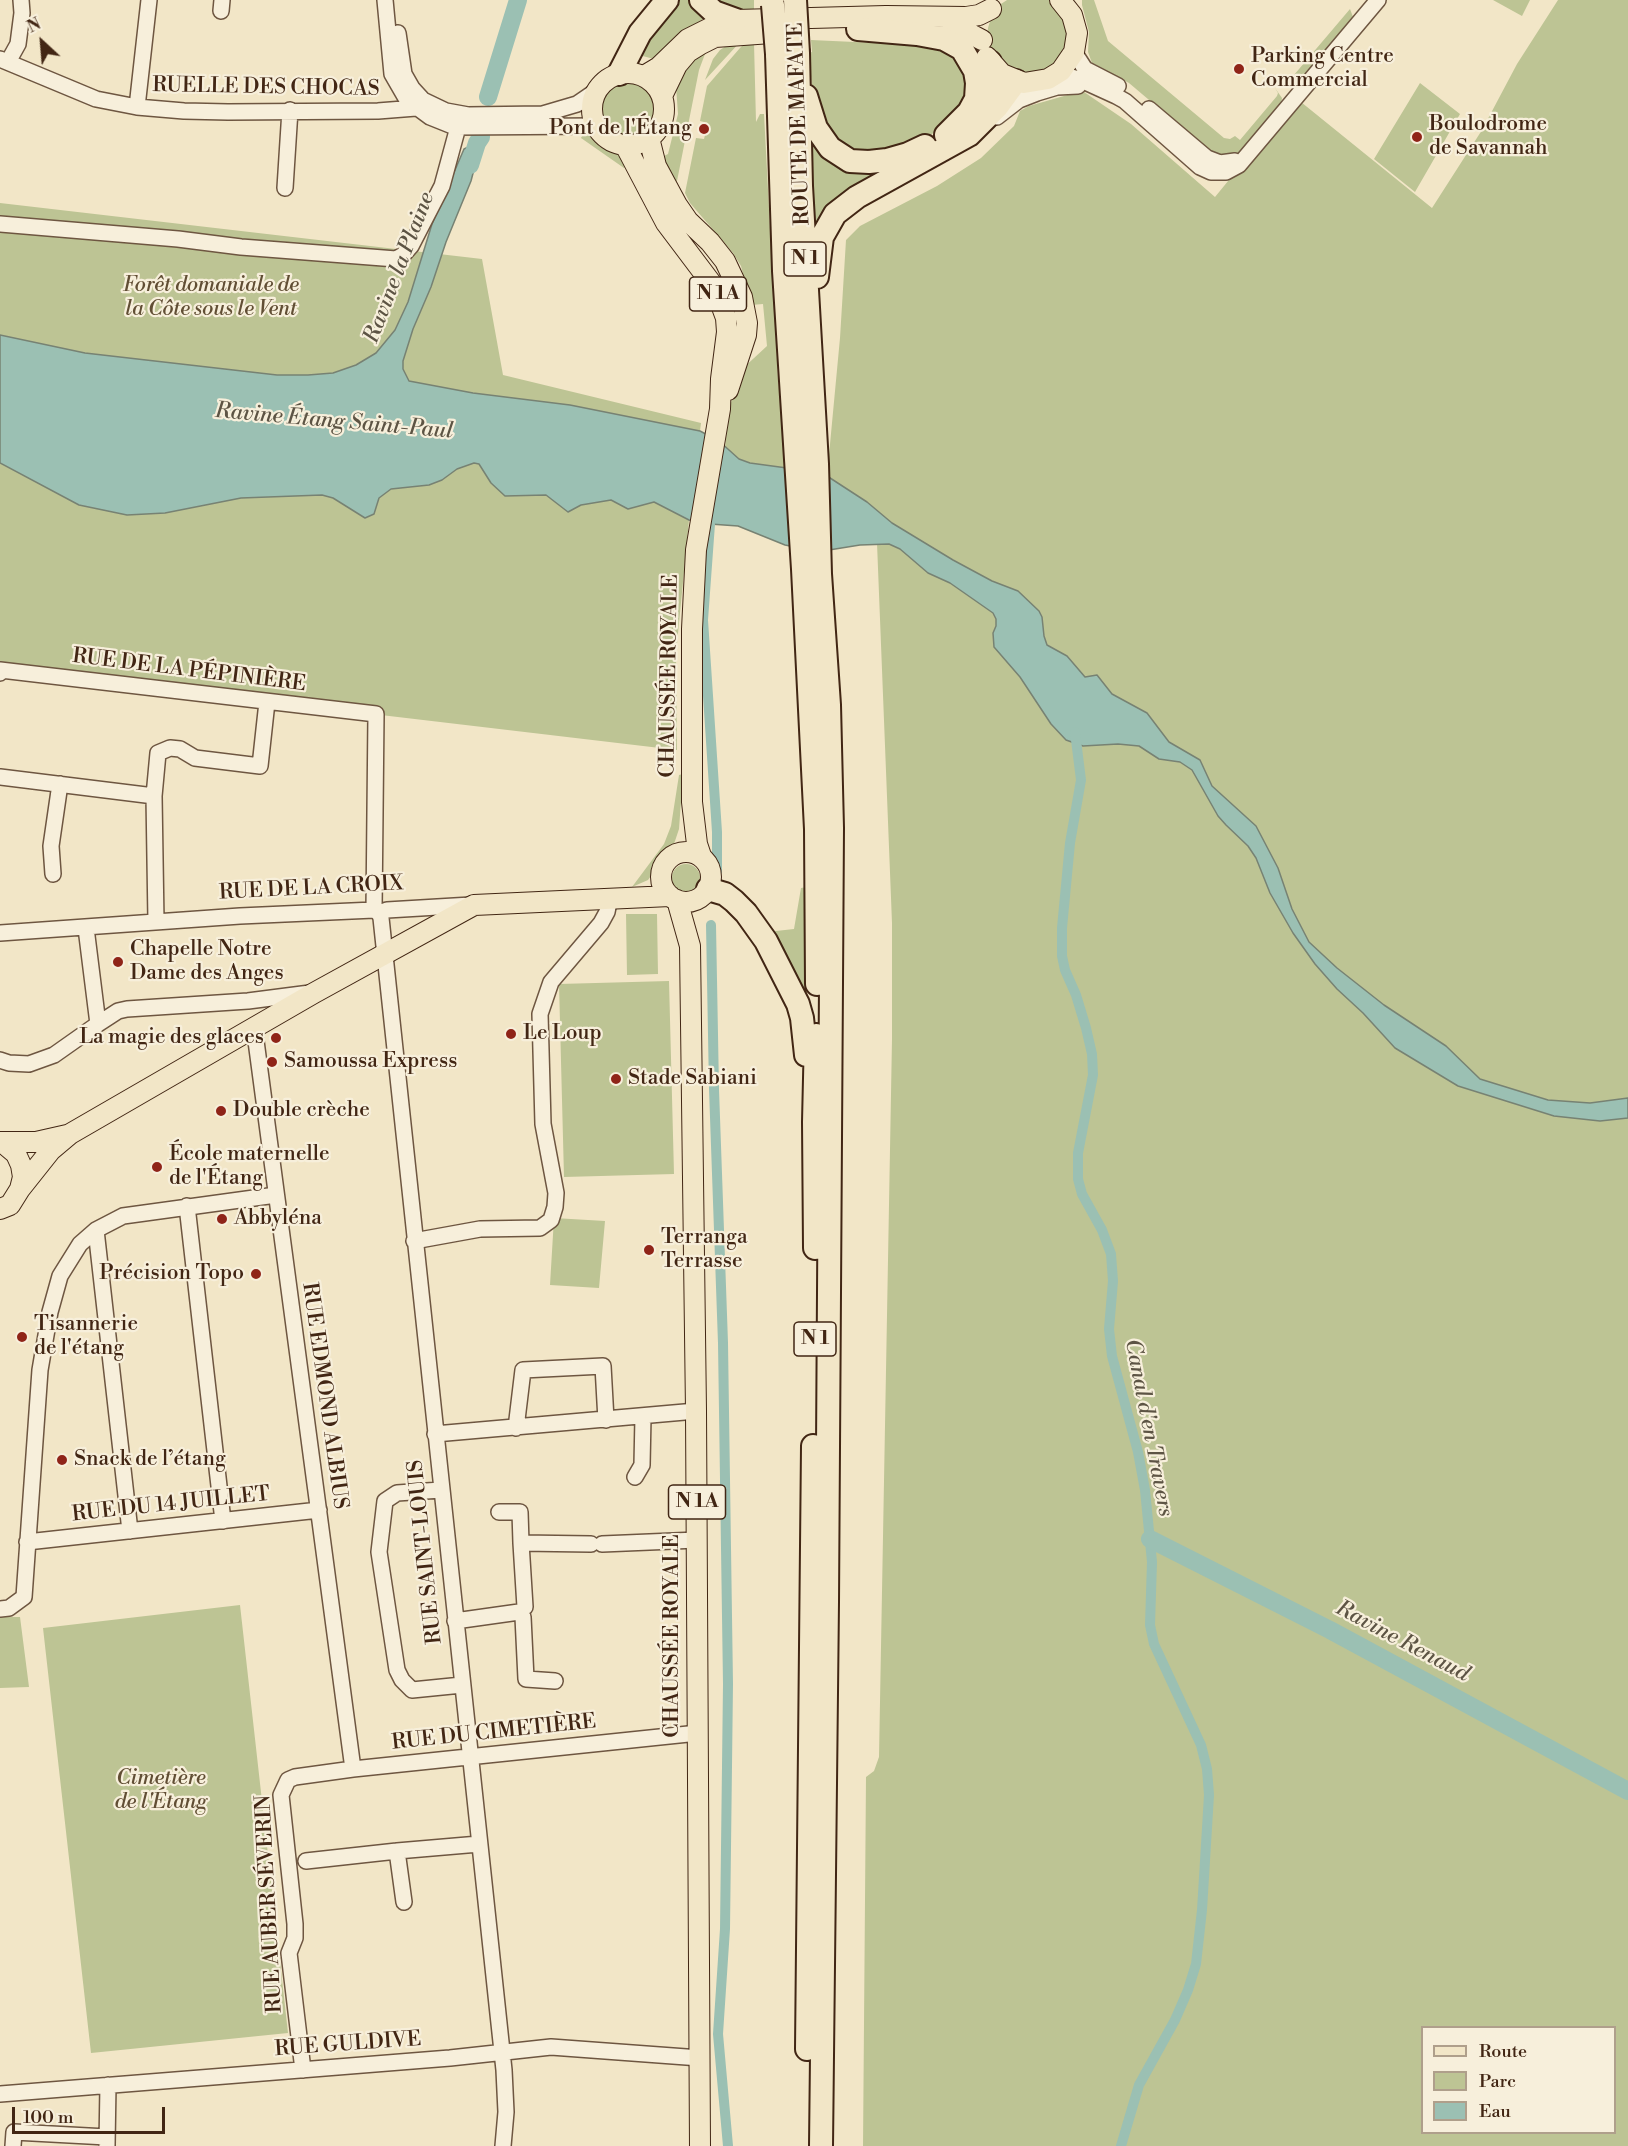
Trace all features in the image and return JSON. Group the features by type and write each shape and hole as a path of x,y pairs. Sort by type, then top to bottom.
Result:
{"highway":[{"path":"618,74 640,33 667,0"},
{"path":"701,0 714,12 736,20"},
{"name":"ROUTE DE MAFATE","path":"778,1 788,54 802,198 817,464 812,571"},
{"path":"858,29 917,34 944,39 962,49 975,71 976,99 969,112 946,135"},
{"path":"788,54 816,128 830,148 850,161 869,162 908,154 970,120 987,102 992,93 993,80 990,62"},
{"name":"ROUTE DE MAFATE","path":"788,54 784,271 795,430 812,571"},
{"path":"812,386 818,256 826,227 835,214 857,197 969,135 997,107 1016,81"},
{"name":"N 1","path":"806,2146 815,1318 816,829 812,571"},
{"name":"N 1","path":"812,571 829,705 832,923 821,2146"},
{"path":"705,893 725,894 746,914 766,941 789,983 802,1018 814,1122"}],"main road":[{"path":"995,4 984,24 982,40 990,62 1002,74 1016,81 1032,83 1055,75 1066,65 1074,52 1077,33 1072,15 1065,2"},
{"path":"644,76 659,68 688,39 716,25 736,20 886,16 966,17 979,15 995,4"},
{"path":"662,96 672,74 688,52 715,37 858,29 951,28 963,30 982,40"},
{"path":"618,74 644,76 652,81 662,96 664,105 661,124 649,138 641,142 625,145 608,139 596,126 592,108 597,91 602,84 618,74"},
{"name":"N 1A","path":"649,138 656,166 677,205 688,221 710,242 725,261 745,305 746,335 720,409"},
{"name":"N 1A","path":"625,145 666,223 702,269 721,301 727,332 720,409"},
{"name":"CHAUSSÉE ROYALE","path":"701,856 697,844 692,802 692,629 696,550 720,409"},
{"name":"CHAUSSÉE ROYALE","path":"677,854 692,802"},
{"path":"689,852 701,856 706,861 711,875 705,893 685,902 673,898 664,888 662,876 666,863 677,854 689,852"},
{"name":"RUE DE LA CROIX","path":"618,897 662,876"},
{"name":"CHAUSSÉE ROYALE","path":"700,2146 696,1412 690,946 705,893"},
{"name":"RUE DE LA CROIX","path":"474,905 618,897 673,898"},
{"name":"CHAUSSÉE ROYALE","path":"673,898 690,946"},
{"path":"10,1201 51,1150 70,1134 314,993 474,905"},
{"path":"1,1142 36,1142 70,1134"},
{"path":"0,1224 23,1177 16,1154 1,1142"}],"street":[{"name":"RUELLE DES CHOCAS","path":"21,0 22,13 18,44 3,62 96,99 137,106 195,111 378,111 416,108"},
{"path":"137,106 149,0"},
{"path":"385,0 392,74 401,93 416,108 430,117 458,127 596,126"},
{"path":"396,0 404,74 412,88 423,100 434,106 468,115 538,114 577,104 597,91"},
{"path":"1055,75 1068,76 1125,101 1200,168 1211,172 1226,172 1239,165 1378,0"},
{"path":"1074,52 1085,69 1130,93 1207,158 1220,163 1233,162 1250,152"},
{"path":"969,135 1019,100 1037,93 1069,85 1099,88"},
{"path":"285,188 290,110"},
{"path":"0,224 178,239 241,248 396,259 411,246 442,186 458,127"},
{"name":"RUE DE LA PÉPINIÈRE","path":"0,673 0,670 376,714"},
{"path":"156,922 154,796 158,753 170,748 180,749 195,758 260,766 267,702"},
{"name":"RUE SAINT-LOUIS","path":"376,714 376,912 381,918 385,954 501,2053 506,2102 503,2146"},
{"path":"0,777 154,796"},
{"path":"53,874 51,846 60,784"},
{"path":"414,1241 480,1229 540,1228 551,1220 556,1193 543,1124 540,1014 551,982 601,923 618,897"},
{"name":"RUE DE LA CROIX","path":"0,933 474,905"},
{"path":"86,928 98,1024"},
{"path":"0,1060 29,1064 54,1055 118,1011 127,1009 248,1001 314,993"},
{"name":"RUE EDMOND ALBIUS","path":"248,1001 256,1026 276,1196 353,1769"},
{"path":"0,1609 9,1608 24,1597 40,1370 50,1312 60,1276 80,1244 96,1230 123,1216 276,1196"},
{"path":"188,1206 223,1521"},
{"path":"96,1230 130,1531"},
{"path":"516,1428 523,1370 603,1366 606,1420"},
{"path":"435,1434 696,1412"},
{"path":"635,1477 642,1465 643,1417"},
{"path":"441,1490 398,1493 385,1501 379,1552 397,1670 402,1680 412,1690 462,1684"},
{"name":"RUE DU 14 JUILLET","path":"27,1542 318,1510"},
{"path":"499,1512 520,1512 526,1679 555,1681"},
{"path":"521,1543 596,1544 697,1540"},
{"path":"455,1621 522,1612"},
{"name":"RUE DU CIMETIÈRE","path":"296,1777 470,1756 698,1733"},
{"name":"RUE AUBER SÉVERIN","path":"296,1777 288,1780 281,1795 295,1924 295,1938 289,1953 303,2070"},
{"name":"RUE AUBER SÉVERIN","path":"306,1861 479,1845"},
{"path":"397,1851 404,1902"},
{"name":"RUE GULDIVE","path":"0,2094 303,2070 551,2047 700,2058"},
{"path":"13,2146 14,2132 107,2141 108,2085"}],"green space":[{"path":"675,0 695,0 706,14 702,20 678,34 654,59 635,54"},
{"path":"710,0 754,0 754,9 728,10"},
{"path":"1007,0 1053,0 1069,22 1069,50 1051,71 1024,77 992,55 987,42 988,28 992,15"},
{"path":"1082,0 1094,0 1108,41 1224,138 1230,139 1235,136 1240,140 1277,96 1275,88 1282,98 1281,104 1237,155 1220,160 1129,83 1092,63 1088,52 1089,32"},
{"path":"1493,0 1530,0 1522,16"},
{"name":"Forêt domaniale de la Côte sous le Vent","path":"1558,0 1628,0 1628,2146 863,2146 866,1777 874,1771 879,1757 892,1039 892,923 877,543 785,545 738,526 689,520 676,654 677,750 0,670 0,203 482,259 503,375 701,423 700,431 719,441 725,447 729,410 740,371 767,346 763,304 751,305 741,266 733,253 690,203 685,193 696,138 704,139 708,123 700,121 707,86 744,44 754,43 756,122 760,114 764,114 778,379 787,468 827,476 840,338 846,240 860,226 937,186 981,158 1014,126 1020,111 1029,106 1084,92 1131,124 1215,197 1296,98 1432,208 1482,130 1517,64"},
{"path":"1350,9 1353,17 1294,87 1288,82"},
{"path":"811,40 942,46 956,57 972,82 959,113 932,134 901,149 856,153 837,143 814,110 809,53 812,52"},
{"path":"741,41 705,80 713,59 720,50 729,44"},
{"path":"701,50 705,54 699,70 677,181 672,180 660,158 668,154 678,114 676,86 680,70"},
{"path":"628,77 650,86 659,108 650,130 628,139 606,130 597,108 606,86"},
{"name":"Boulodrome de Savannah","path":"1420,83 1460,114 1415,192 1374,159"},
{"path":"584,132 618,151 631,162 624,168 581,138"},
{"path":"810,132 824,148 899,164 855,184 829,206 814,230"},
{"path":"683,774 679,829 674,844 648,880 632,887 664,844 671,826 679,775"},
{"path":"686,864 696,868 700,878 696,888 686,892 676,888 672,878 676,868"},
{"path":"807,887 807,993 801,994 767,932 794,929 801,888"},
{"path":"626,914 657,914 658,974 627,975"},
{"name":"Stade Sabiani","path":"669,981 674,1174 564,1177 559,984"},
{"path":"554,1218 605,1221 599,1288 550,1285"},
{"name":"Cimetière de l'Étang","path":"240,1605 288,2033 91,2053 43,1628"},
{"path":"0,1617 20,1617 29,1687 0,1688"}],"water":[{"name":"Ravine Étang Saint-Paul","path":"477,143 478,154 471,181 413,329 403,361 403,369 409,381 473,393 570,405 700,431 719,441 739,459 750,463 827,476 867,502 892,523 953,560 992,581 1018,591 1039,611 1047,645 1067,656 1085,677 1097,675 1112,694 1147,713 1169,742 1200,760 1212,786 1256,826 1278,868 1292,909 1309,942 1337,968 1384,1005 1446,1046 1480,1079 1548,1100 1590,1103 1628,1098 1628,1118 1600,1121 1554,1116 1458,1086 1395,1048 1315,964 1293,933 1270,893 1256,858 1248,846 1218,816 1192,770 1180,762 1159,759 1139,746 1118,744 1083,746 1066,740 1051,724 1020,677 994,647 993,633 996,619 993,613 950,583 928,573 900,549 889,544 860,545 829,550 805,549 785,545 738,526 689,520 654,502 628,509 611,500 581,505 568,512 546,495 505,496 491,483 479,464 474,463 457,469 442,480 429,485 391,489 379,498 374,514 365,518 333,498 322,495 241,498 165,513 127,515 79,505 0,463 0,335 85,353 277,375 333,373 356,365 376,353 395,330 408,302 432,224 464,149"}],"waterway":[{"name":"Ravine la Plaine","path":"488,97 518,0"},
{"name":"Ravine la Plaine","path":"470,165 481,137"},
{"path":"710,524 703,620 717,832 717,871"},
{"name":"Canal d'en Travers","path":"1075,732 1081,780 1070,843 1062,928 1062,956 1086,1028 1092,1054 1093,1075 1078,1153 1078,1179 1082,1194 1102,1230 1111,1254 1113,1281 1109,1329 1112,1356 1138,1452 1145,1490 1152,1562 1150,1625 1154,1644 1201,1745 1207,1769 1209,1795 1202,1910 1196,1964 1175,2020 1139,2085 1121,2146"},
{"path":"711,925 723,1343 728,1684 725,1929 718,2034 728,2146"},
{"name":"Ravine Renaud","path":"1150,1539 1330,1630 1628,1791"}],"place":[{"name":"Parking Centre Commercial","path":"1239,69"},
{"name":"Pont de l'Étang","path":"704,129"},
{"name":"Boulodrome de Savannah","path":"1417,137"},
{"name":"Chapelle Notre Dame des Anges","path":"118,962"},
{"name":"Le Loup","path":"511,1034"},
{"name":"La magie des glaces","path":"276,1038"},
{"name":"Samoussa Express","path":"272,1062"},
{"name":"Stade Sabiani","path":"616,1079"},
{"name":"Double crèche","path":"221,1111"},
{"name":"École maternelle de l'Étang","path":"157,1167"},
{"name":"Abbyléna","path":"222,1219"},
{"name":"Terranga Terrasse","path":"649,1250"},
{"name":"Précision Topo","path":"256,1274"},
{"name":"Tisannerie de l'étang","path":"22,1337"},
{"name":"Snack de l’étang","path":"62,1460"}]}
